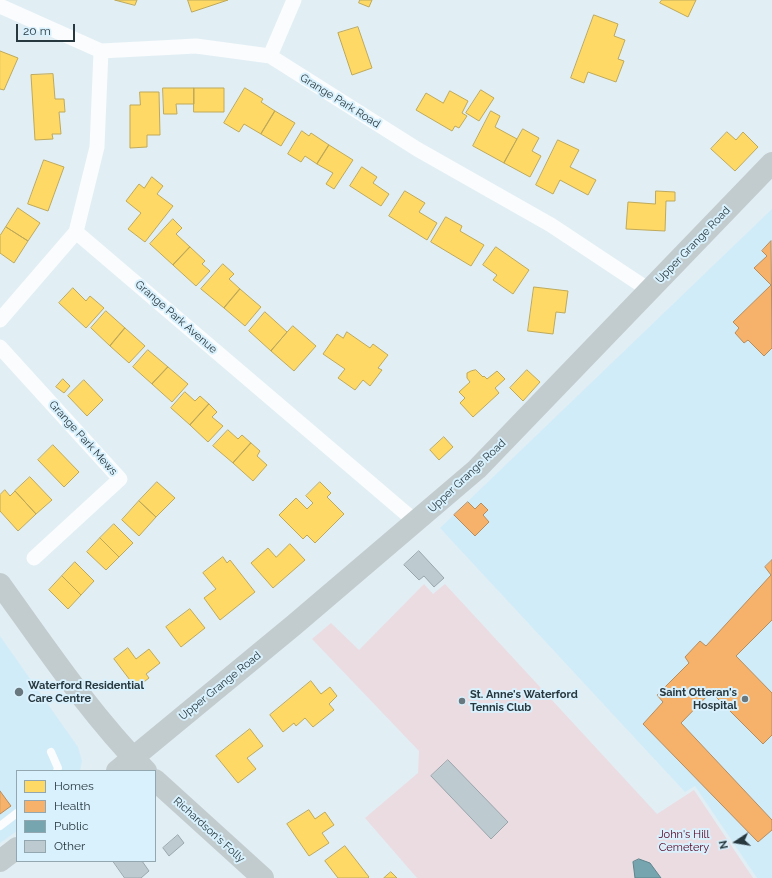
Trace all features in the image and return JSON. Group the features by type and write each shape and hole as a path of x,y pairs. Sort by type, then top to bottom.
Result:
{"street":[{"path":"270,56 294,0"},
{"name":"Grange Park Road","path":"0,6 101,51 196,46 270,56 417,150 551,225 649,290"},
{"path":"0,320 76,232 97,147 101,51"},
{"name":"Upper Grange Road","path":"132,767 294,625 477,469 772,163"},
{"name":"Grange Park Avenue","path":"76,232 416,522"},
{"name":"Grange Park Mews","path":"0,347 120,479 34,558"},
{"path":"0,584 132,767"},
{"name":"Richardson's Folly","path":"156,781 263,878"},
{"path":"0,861 16,849"}],"lane":[{"path":"50,752 58,768 57,770"},
{"path":"0,826 16,814"}],"shaded area":[{"path":"772,209 772,878 757,878 695,786 685,792 440,528"},
{"name":"Waterford Residential Care Centre","path":"0,636 78,747 82,761 80,770 16,770 16,832 0,843"}],"green space":[{"name":"St. Anne's Waterford Tennis Club","path":"424,584 433,594 445,584 657,814 694,790 753,878 417,878 365,818 418,773 419,751 312,639 331,623 359,650"}],"building: Homes":[{"path":"115,0 137,0 135,5"},
{"path":"188,0 228,0 192,12"},
{"path":"360,0 372,0 369,7 359,3"},
{"path":"662,0 696,0 688,17 660,3"},
{"path":"594,15 618,24 614,36 625,40 618,59 624,61 616,82 588,72 584,83 571,78"},
{"path":"358,27 372,68 352,75 338,33"},
{"path":"0,51 18,58 4,90 0,89"},
{"path":"53,74 55,99 64,99 65,112 59,112 61,134 52,134 53,139 35,140 31,75"},
{"path":"163,88 194,88 194,104 176,104 177,114 164,114"},
{"path":"194,88 224,88 224,112 194,112"},
{"path":"245,88 263,99 261,102 275,111 261,134 244,124 239,132 224,123"},
{"path":"481,90 494,98 479,121 466,113"},
{"path":"450,91 468,101 462,113 467,116 459,128 455,126 452,131 416,110 426,93 443,103"},
{"path":"140,92 159,92 160,135 147,135 147,147 130,148 130,105 140,105"},
{"path":"275,111 295,123 281,146 261,134"},
{"path":"491,111 500,116 495,127 517,139 504,163 473,146"},
{"path":"523,129 539,138 532,151 541,156 530,177 504,163"},
{"path":"302,131 309,136 311,133 329,145 317,164 305,156 301,162 288,154"},
{"path":"727,132 736,140 743,132 758,147 735,171 711,149"},
{"path":"558,140 579,150 570,167 596,180 588,195 560,180 553,194 536,185"},
{"path":"329,145 353,160 334,189 326,184 333,173 317,164"},
{"path":"44,160 64,167 48,211 28,204"},
{"path":"362,167 377,177 373,183 389,194 381,206 350,186"},
{"path":"152,177 163,186 157,194 173,206 145,242 128,229 141,213 126,201 139,184 144,188"},
{"path":"405,191 425,203 419,212 437,223 427,240 389,216"},
{"path":"656,191 675,192 675,201 666,201 665,231 626,229 628,202 655,204"},
{"path":"18,208 40,223 28,241 6,227"},
{"path":"446,217 462,226 460,231 484,245 471,266 431,242"},
{"path":"173,219 182,228 176,234 190,247 173,265 150,244"},
{"path":"6,227 28,241 14,263 0,253 0,236"},
{"path":"190,247 205,261 202,264 210,271 196,286 173,265"},
{"path":"496,247 529,270 513,294 493,280 497,275 483,265"},
{"path":"223,264 234,274 229,279 240,289 224,308 201,289"},
{"path":"534,287 568,291 565,313 556,312 553,334 528,331"},
{"path":"73,288 86,301 90,296 104,308 86,328 59,303"},
{"path":"240,289 261,307 245,326 224,308"},
{"path":"106,311 125,328 110,346 91,328"},
{"path":"265,312 287,332 271,351 249,331"},
{"path":"293,326 316,346 294,371 271,351"},
{"path":"125,328 145,346 129,363 110,346"},
{"path":"347,332 370,348 373,344 388,355 378,368 382,370 370,386 363,380 355,390 338,378 345,369 323,354 337,334 343,338"},
{"path":"148,350 168,367 152,384 133,367"},
{"path":"168,367 188,384 172,402 152,384"},
{"path":"476,370 487,379 497,371 505,379 495,388 499,393 473,417 460,403 465,398 459,392 470,382 467,378 467,373"},
{"path":"527,370 540,382 523,401 510,388"},
{"path":"63,379 70,386 64,393 56,387"},
{"path":"84,380 103,400 87,416 68,396"},
{"path":"185,392 195,401 200,396 209,404 190,425 171,408"},
{"path":"209,404 217,412 212,417 223,426 208,442 190,425"},
{"path":"228,430 238,439 242,435 251,443 233,463 213,446"},
{"path":"444,437 453,447 439,460 430,450"},
{"path":"251,443 260,451 257,456 267,465 253,481 233,463"},
{"path":"53,445 79,472 64,487 38,460"},
{"path":"30,477 52,500 36,514 15,491"},
{"path":"157,482 175,498 156,517 139,501"},
{"path":"320,482 331,493 327,497 344,514 315,543 307,535 303,539 279,515 296,498 307,509 313,503 306,496"},
{"path":"5,490 10,496 15,491 36,514 18,531 0,511 0,495"},
{"path":"139,501 156,517 139,536 122,520"},
{"path":"114,524 133,543 119,557 100,538"},
{"path":"100,538 119,557 106,570 87,552"},
{"path":"290,544 305,560 273,588 251,563 268,548 276,557"},
{"path":"223,557 227,563 230,560 255,592 220,620 204,598 216,589 203,573"},
{"path":"75,562 94,581 81,595 62,576"},
{"path":"62,576 81,595 68,609 49,590"},
{"path":"190,609 205,628 181,647 166,627"},
{"path":"128,648 136,659 149,649 160,663 146,674 149,678 136,688 114,659"},
{"path":"311,681 321,694 330,687 337,696 329,704 334,710 313,727 305,718 296,726 294,723 283,732 270,715"},
{"path":"250,729 263,746 247,758 256,769 238,783 216,756"},
{"path":"309,810 315,819 325,812 334,825 322,833 329,843 309,856 287,824"},
{"path":"345,846 369,877 368,878 338,878 325,861"},
{"path":"391,872 397,878 384,878"}],"building: Health":[{"path":"771,241 772,348 764,356 748,340 744,343 735,333 739,328 733,322 771,285 754,268 767,256 762,251"},
{"path":"468,502 475,509 481,503 488,510 483,515 489,522 475,536 454,515"},
{"name":"Saint Otteran's Hospital","path":"772,560 772,620 736,656 772,693 772,735 763,744 711,692 681,723 772,820 772,830 758,842 643,724 663,702 657,695 689,663 685,657 700,641 706,646 771,575 765,567"},
{"path":"0,791 11,806 0,814"}],"building: Public":[{"path":"639,859 650,863 661,878 635,878 633,862"}],"building: Other":[{"path":"419,551 444,578 434,587 424,576 419,580 404,565"},
{"path":"448,760 508,822 491,839 431,776"},
{"path":"178,835 184,843 169,856 163,848"},
{"path":"114,862 143,862 149,871 141,878 125,878"}],"place":[{"name":"Waterford Residential Care Centre","path":"19,692"},
{"name":"Saint Otteran's Hospital","path":"745,699"},
{"name":"St. Anne's Waterford Tennis Club","path":"462,701"}],"park label":[{"name":"John's Hill Cemetery","path":"684,841"}]}
